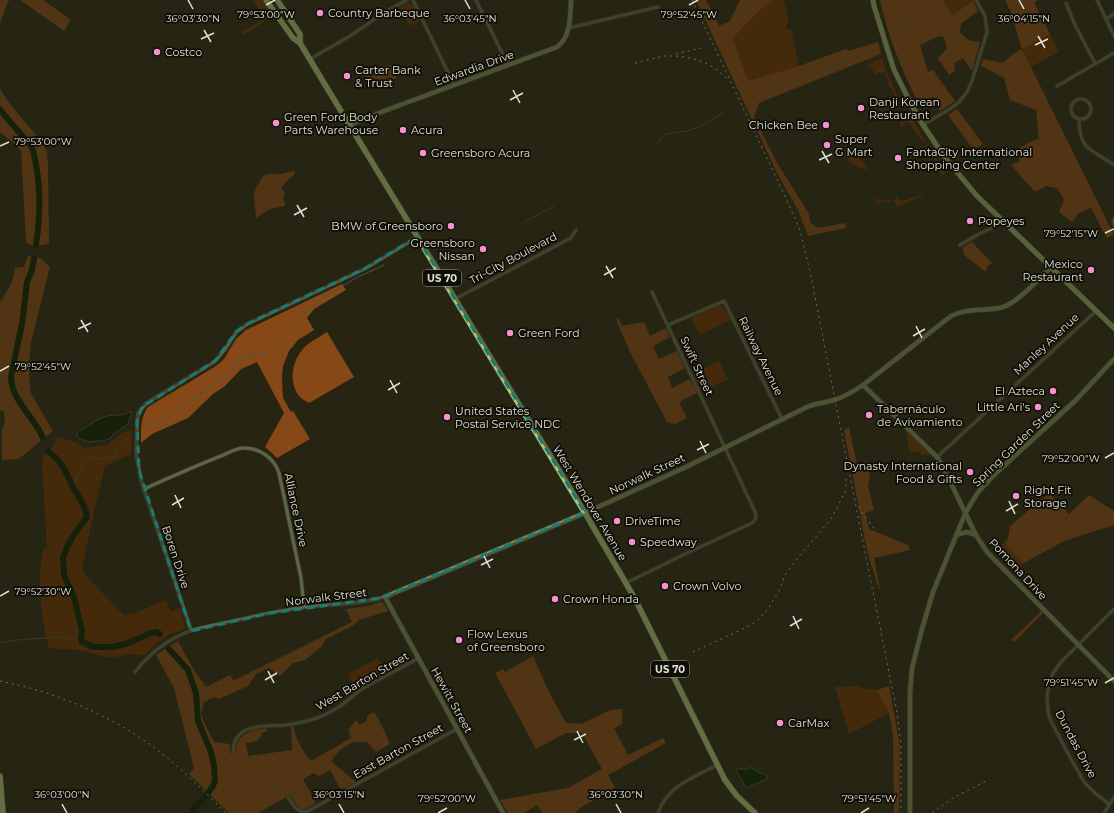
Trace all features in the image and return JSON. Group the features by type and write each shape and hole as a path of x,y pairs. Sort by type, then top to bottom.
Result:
{"highway":[{"name":"West Wendover Avenue","path":"266,0 294,38 300,43 310,59 585,513 626,583 725,780 737,796 755,813"},
{"name":"West Wendover Avenue","path":"277,0 300,34 300,43"},
{"path":"0,776 3,813"}],"main road":[{"path":"873,0 894,70 923,126 955,170 977,196 1114,328"}],"street":[{"path":"310,59 407,0"},
{"path":"413,0 454,85"},
{"path":"476,0 508,65"},
{"name":"Edwardia Drive","path":"350,125 367,117 557,47 566,37 569,28 572,0"},
{"path":"923,126 958,103 971,85 987,32 985,16 976,0"},
{"path":"1097,0 1114,36"},
{"path":"1066,3 1095,63"},
{"path":"569,28 658,7"},
{"path":"1106,19 1114,14"},
{"path":"1057,86 1114,53"},
{"path":"1082,100 1089,104 1090,110 1087,116 1080,119 1075,118 1072,114 1071,108 1072,104 1076,101 1082,100"},
{"path":"1080,119 1080,133 1086,146 1114,165"},
{"path":"960,245 992,228 1001,219"},
{"path":"1114,219 1114,225"},
{"name":"Tri-City Boulevard","path":"455,299 571,238 576,230"},
{"name":"Boren Drive","path":"191,631 138,470 136,436 138,413 146,403 215,361 223,353 236,332 247,324 364,269 417,237"},
{"name":"Norwalk Street","path":"135,672 151,654 166,643 191,631 304,607 358,604 385,597 585,513 725,448 811,405 835,400 854,391 951,316 965,311 1006,306 1020,296 1051,267"},
{"name":"Swift Street","path":"626,583 750,524 755,521 756,514 652,292"},
{"name":"Railway Avenue","path":"668,325 724,301 782,419"},
{"name":"Manley Avenue","path":"937,456 1096,310"},
{"name":"Spring Garden Street","path":"910,813 910,693 912,668 933,592 956,535 979,491 995,474 1076,400 1114,358"},
{"name":"Pomona Drive","path":"863,385 937,456 976,535 991,556 1114,681"},
{"name":"Alliance Drive","path":"144,489 209,460 238,449 253,449 262,452 275,464 279,473 301,578 304,607"},
{"path":"956,535 967,532 976,535"},
{"name":"Hewitt Street","path":"385,597 503,813"},
{"name":"Dundas Drive","path":"1109,804 1084,782 1053,726 1048,713 1047,697 1049,684 1053,673 1061,662 1114,609"},
{"name":"West Barton Street","path":"232,752 236,739 247,729 253,727 291,724 308,721 322,716 340,706 362,690 419,658"},
{"name":"East Barton Street","path":"288,797 297,810 300,812 306,812 457,729"},
{"path":"658,813 664,799 675,788 717,765"},
{"path":"1104,813 1114,798"}],"highlighted area":[{"path":"417,237 585,513 381,598 270,613 191,631 139,470 137,421 142,407 215,361 236,332 247,324 364,269"}],"shaded area":[{"path":"0,0 11,0 8,1 0,24"},
{"path":"20,0 43,0 71,20 64,31"},
{"path":"253,0 262,0 269,11 268,15 260,25 244,34 241,34 241,32 259,22 263,18"},
{"path":"696,0 706,0 719,26 730,21 740,0 772,0 733,38 748,81 799,66 846,49 848,51 878,42 881,54 759,103 754,117 776,161 809,214 810,222 818,228 845,223 846,228 808,236 798,210 777,173"},
{"path":"772,0 784,0 789,23 786,24 787,30 791,29 799,66 748,81 733,38"},
{"path":"880,0 943,0 952,15 973,1 978,11 961,24 960,32 968,40 980,42 972,71 963,58 954,63 955,71 949,75 938,58 947,48 944,37 939,36 920,45 928,72 933,70 955,101 940,111 933,97 919,104 896,54"},
{"path":"943,0 974,0 951,15"},
{"path":"1005,0 1038,0 1034,2 1050,34 1022,49 1011,12"},
{"path":"407,3 412,4 420,21 410,26 400,7"},
{"path":"1050,34 1059,52 1031,67 1022,49"},
{"path":"1022,49 1114,235 1107,238 1091,208 1079,213 1072,222 1059,212 1064,200 1057,188 1046,186 1035,192 1011,165 1020,161 1015,150 1039,138 1036,110 1010,100 1004,78 981,66 983,59 1003,63 1014,53"},
{"path":"882,58 886,71 899,99 895,102 896,103 882,112 879,109 881,107 882,109 895,101 894,93 887,83 889,81 884,72 880,72 876,75 868,65"},
{"path":"392,65 397,78 381,83 379,81 372,84 370,80 361,73 378,67"},
{"path":"0,89 9,103 36,135 47,151 49,244 34,246 26,242 21,150 0,132"},
{"path":"957,109 983,144 974,150 948,115"},
{"path":"911,116 926,144 944,170 945,173 943,176 939,172 941,170 927,148 924,149 926,146 909,122 903,124 904,126 901,128 900,123"},
{"path":"855,151 868,170 858,167 848,160 846,157"},
{"path":"294,171 295,174 281,187 285,193 283,197 285,206 270,209 256,218 254,199 255,190 263,176 267,174 281,174"},
{"path":"919,195 923,198 922,199 920,197 897,207 894,201 879,203 878,206 876,205 878,203 876,197 878,197 879,200 888,201 889,198 891,201 895,200 896,197 898,200 907,200 908,198"},
{"path":"972,242 992,263 987,267 986,272 964,255 963,247"},
{"path":"28,256 40,258 50,267 31,342 29,364 30,391 53,431 19,459 2,460 2,431 5,420 4,412 0,410 0,300 2,300 12,282 15,268 24,267"},
{"path":"342,284 346,290 314,309 307,318 314,330 298,340 289,351 283,366 283,398 291,412 293,411 310,439 277,458 265,447 284,413 257,362 241,369 225,386 213,394 188,418 152,434 141,443 142,420 148,407 216,366 224,359 236,339 246,330"},
{"path":"719,305 723,306 730,320 700,335 691,318"},
{"path":"618,318 622,326 644,322 650,336 666,328 670,337 653,346 659,359 677,351 685,368 668,377 672,388 690,379 697,393 679,402 687,418 675,424 667,422 630,352 616,319"},
{"path":"327,332 354,377 309,403 302,399 295,390 293,383 293,368 303,349"},
{"path":"719,361 728,379 702,392 693,374"},
{"path":"132,412 128,424 109,439 88,442 78,438 78,432 99,419 110,415 127,414"},
{"path":"849,427 857,464 867,462 870,476 868,486 874,510 865,513 869,529 908,545 910,550 874,558 880,589 869,558 865,540 844,430"},
{"path":"132,430 131,454 105,466 82,568 87,577 124,615 135,613 166,600 171,611 180,608 186,628 169,635 143,656 133,654 106,657 79,650 49,648 43,620 40,580 43,549 47,549 42,464 45,453 53,447 57,437 75,442 84,448 107,445 122,433"},
{"path":"906,432 929,453 929,455 921,455 920,451 910,453"},
{"path":"1049,493 1069,514 1089,495 1114,511 1114,525 1064,541 1024,563 1004,543 1008,539 1010,526"},
{"path":"1004,543 1024,563 1014,574 995,552"},
{"path":"381,602 388,611 359,620 354,625 326,639 322,646 305,660 293,663 280,676 269,668 256,674 248,686 219,699 214,697 204,702 201,714 214,742 230,744 230,753 235,753 238,741 245,734 255,730 267,728 267,731 262,733 258,740 246,743 248,756 292,750 291,727 294,726 298,741 311,761 351,738 348,730 356,720 359,725 367,721 367,716 374,712 390,744 376,752 367,742 353,742 340,750 331,761 356,782 341,790 330,770 319,776 314,773 303,779 316,803 305,809 300,809 290,795 258,813 229,813 189,774 194,768 174,688 156,655 178,641 194,670 206,687 230,675 233,681 352,622 346,609"},
{"path":"1041,611 1043,613 1014,642 1011,640"},
{"path":"533,656 549,692 566,723 581,724 610,710 622,709 622,724 614,728 628,755 663,738 666,743 608,775 615,788 580,808 575,813 542,813 537,805 524,813 508,813 500,800 568,788 602,769 582,733 566,733 536,749 495,673 503,669 505,672"},
{"path":"378,658 386,673 357,689 347,674"},
{"path":"858,686 877,690 889,713 849,734 835,687"},
{"path":"889,686 900,746 899,813 894,813 893,734 889,713 877,690"},
{"path":"749,767 767,776 767,779 746,788 736,770 748,769"}],"waterway":[{"path":"896,35 902,29 909,13 922,0"},
{"path":"761,94 875,50"},
{"path":"0,110 33,150 39,186 39,221 36,245"},
{"path":"656,145 664,135 687,131 701,126 724,112"},
{"path":"523,223 554,206"},
{"path":"34,258 32,270 27,282 22,324 11,376 12,385 19,401 43,438"},
{"path":"146,425 165,419 227,375 241,359 267,352 306,312 324,297 356,278 384,265"},
{"path":"7,444 34,436 41,432"},
{"path":"73,488 86,458 111,458 128,438"},
{"path":"48,451 57,459 66,472 83,505 87,517 73,536 63,558 64,575 74,597 82,631 81,641 93,647 112,647 126,644 151,633 156,632 160,634"},
{"path":"0,643 17,640 61,637 81,641"},
{"path":"169,649 188,670 196,693 198,721 211,752 214,766 215,781 213,786 202,801 194,808 192,813"}],"railway":[{"path":"692,0 800,230 811,276 897,713 901,744 901,813"},
{"path":"676,54 701,48"},
{"path":"635,63 666,56 692,58 708,64 716,69 728,81"},
{"path":"693,652 747,627 757,621 768,609 780,589 785,575 831,519 846,490 846,475"},
{"path":"859,507 874,528"},
{"path":"0,681 64,699 105,717 125,728 170,760 226,813"},
{"path":"932,813 953,798 988,780"}],"place":[{"name":"Country Barbeque","path":"320,13"},
{"name":"Costco","path":"157,52"},
{"name":"Carter Bank & Trust","path":"347,76"},
{"name":"Danji Korean Restaurant","path":"861,108"},
{"name":"Green Ford Body Parts Warehouse","path":"276,123"},
{"name":"Chicken Bee","path":"826,125"},
{"name":"Acura","path":"403,130"},
{"name":"Super G Mart","path":"827,145"},
{"name":"Greensboro Acura","path":"423,153"},
{"name":"FantaCity International Shopping Center","path":"898,158"},
{"name":"Popeyes","path":"970,221"},
{"name":"BMW of Greensboro","path":"451,226"},
{"name":"Greensboro Nissan","path":"483,249"},
{"name":"Mexico Restaurant","path":"1091,270"},
{"name":"Green Ford","path":"510,333"},
{"name":"El Azteca","path":"1053,391"},
{"name":"Little Ari's","path":"1038,407"},
{"name":"Tabernáculo de Avivamiento","path":"869,415"},
{"name":"United States Postal Service NDC","path":"447,417"},
{"name":"Dynasty International Food & Gifts","path":"970,472"},
{"name":"Right Fit Storage","path":"1016,496"},
{"name":"DriveTime","path":"617,521"},
{"name":"Speedway","path":"632,542"},
{"name":"Crown Volvo","path":"665,586"},
{"name":"Crown Honda","path":"555,599"},
{"name":"Flow Lexus of Greensboro","path":"459,640"},
{"name":"CarMax","path":"780,723"}]}
